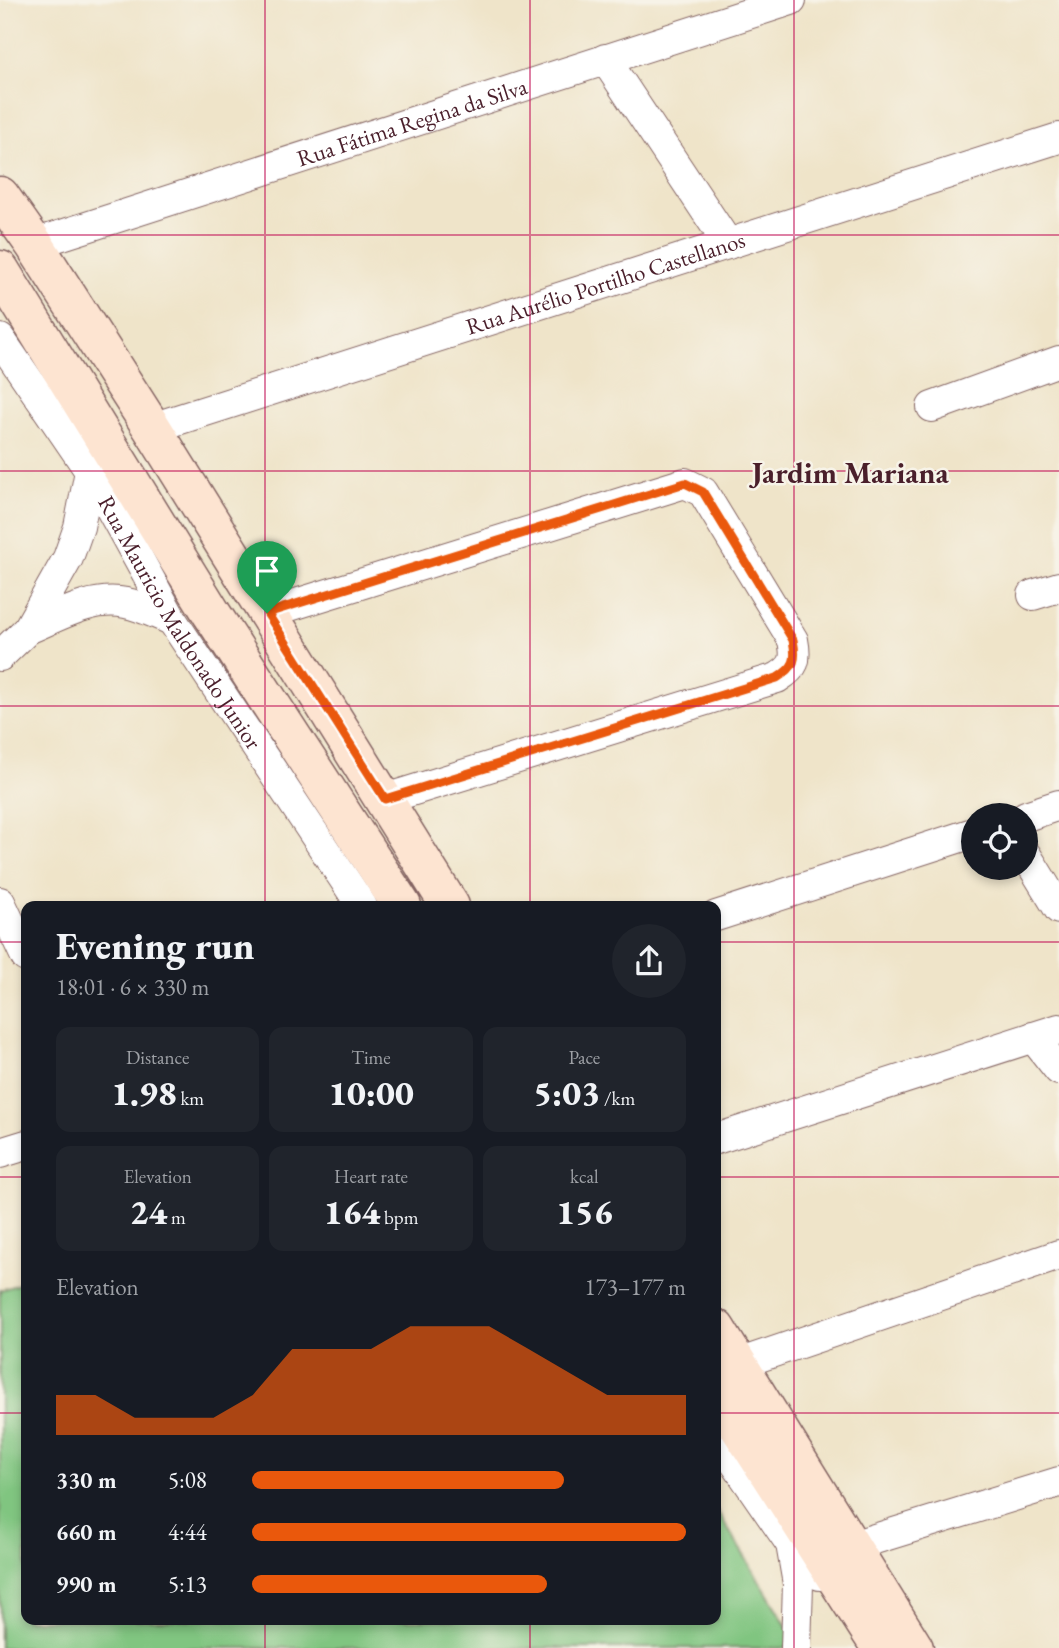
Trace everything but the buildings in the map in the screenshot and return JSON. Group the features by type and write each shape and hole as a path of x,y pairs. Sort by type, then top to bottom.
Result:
{"main road":[{"path":"0,196 34,244 152,428 447,901"},
{"path":"0,270 212,614 399,901"},
{"path":"721,1351 727,1377 872,1634"},
{"path":"727,1377 852,1545 914,1648"}],"street":[{"name":"Rua Fátima Regina da Silva","path":"34,244 791,0"},
{"path":"605,60 728,244"},
{"name":"Rua Aurélio Portilho Castellanos","path":"152,428 1059,138"},
{"name":"Rua Mauricio Maldonado Junior","path":"0,339 90,471 172,620 359,901"},
{"path":"932,407 1059,361"},
{"path":"0,656 28,629 68,558 79,527 90,471"},
{"path":"267,613 685,483 703,492 793,640 796,656 790,670 777,678 385,799"},
{"path":"28,629 78,608 100,602 127,603 172,620"},
{"path":"1038,812 1059,805"},
{"path":"721,914 961,836"},
{"path":"1038,875 1059,909"},
{"path":"0,902 21,946"},
{"path":"721,1137 1046,1033 1059,1070"},
{"path":"0,1153 21,1147"},
{"path":"727,1377 1059,1255"},
{"path":"721,1442 791,1544 872,1634"},
{"path":"852,1545 1059,1482"},
{"path":"791,1544 798,1584 796,1648"}],"green space":[{"path":"21,1284 21,1625 721,1625 721,1517 800,1648 0,1648 0,1290"}],"district":[{"name":"Jardim Mariana","path":"850,472"}],"route":[{"path":"685,483 703,492 793,640 796,656 790,670 777,678 385,799 267,613 685,483"}]}
